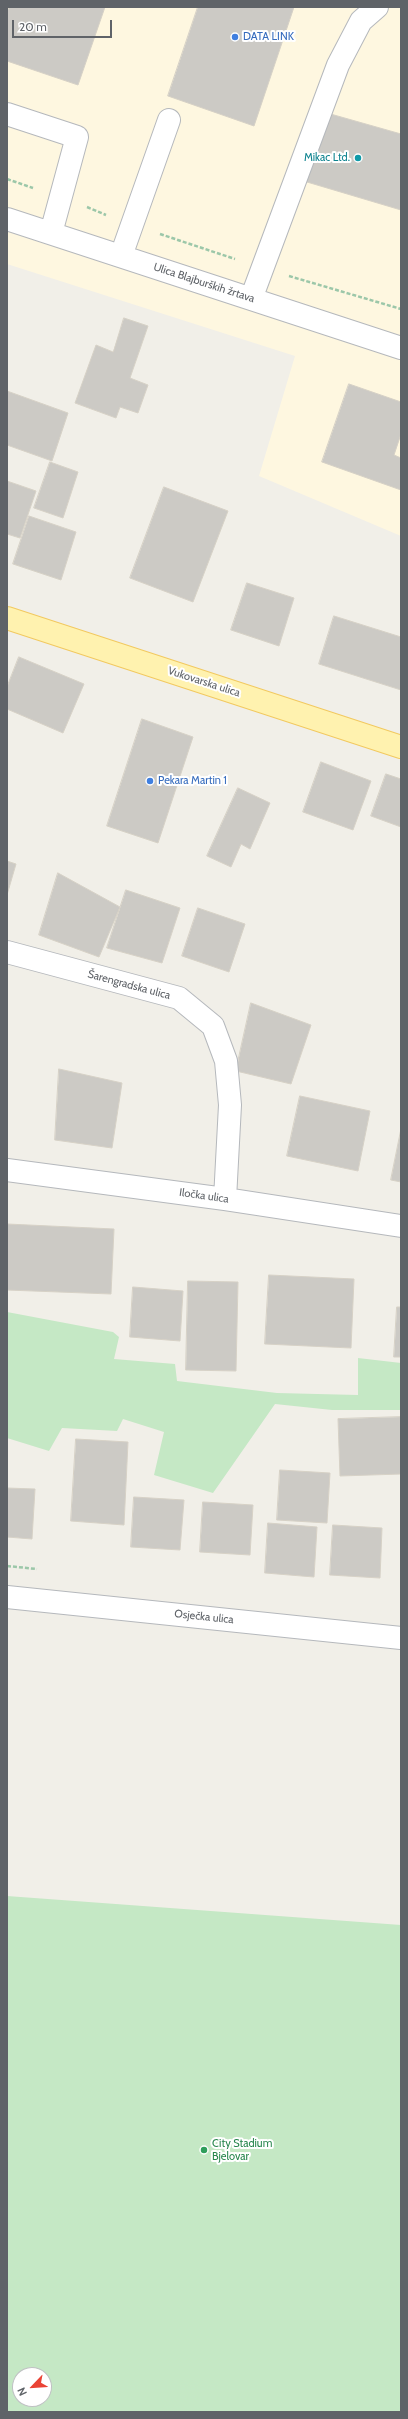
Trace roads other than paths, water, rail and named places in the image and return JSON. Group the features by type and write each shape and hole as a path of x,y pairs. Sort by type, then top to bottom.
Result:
{"main road":[{"name":"Vukovarska ulica","path":"7,618 401,747"}],"street":[{"path":"251,299 338,65 361,21 378,7"},
{"path":"7,114 77,137 51,233"},
{"path":"121,256 168,120"},
{"name":"Ulica Blajburških žrtava","path":"7,219 401,348"},
{"name":"Šarengradska ulica","path":"7,952 179,998 213,1026 226,1061 230,1105 225,1199"},
{"name":"Iločka ulica","path":"7,1170 225,1199 401,1226"},
{"name":"Osječka ulica","path":"7,1597 401,1638"}],"place":[{"name":"DATA LINK","path":"235,37"},
{"name":"Mikac Ltd.","path":"358,158"},
{"name":"Pekara Martin 1","path":"150,781"},
{"name":"City Stadium Bjelovar","path":"204,2150"}]}
